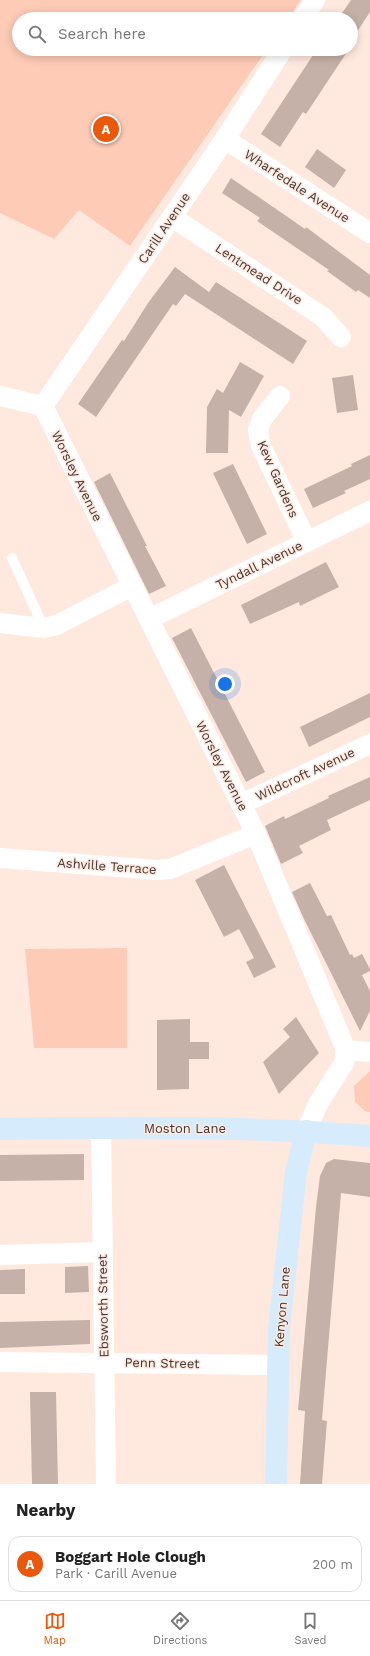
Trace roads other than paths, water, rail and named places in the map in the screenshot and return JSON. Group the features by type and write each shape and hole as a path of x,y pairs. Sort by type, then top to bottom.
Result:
{"street":[{"path":"307,12 315,0"},
{"name":"Carill Avenue","path":"43,406 225,139 278,56"},
{"name":"Wharfedale Avenue","path":"225,139 370,233"},
{"name":"Lentmead Drive","path":"172,217 323,317 341,337"},
{"path":"0,396 43,406"},
{"name":"Kew Gardens","path":"280,396 262,419 258,430 261,446 307,542"},
{"name":"Worsley Avenue","path":"43,406 256,834 346,1050"},
{"name":"Tyndall Avenue","path":"149,619 370,512"},
{"path":"0,624 44,628 57,625 132,586"},
{"name":"Wildcroft Avenue","path":"241,804 370,744"},
{"name":"Ashville Terrace","path":"0,858 170,870 256,834"},
{"path":"306,1131 318,1104 344,1062 346,1050 370,1052"},
{"name":"Moston Lane","path":"0,1129 101,1128 306,1131 370,1136"},
{"name":"Ebsworth Street","path":"101,1128 106,1484"},
{"name":"Kenyon Lane","path":"276,1484 278,1328 295,1177 300,1149 306,1131"},
{"path":"0,1255 102,1252"},
{"name":"Penn Street","path":"0,1362 277,1364"}],"lane":[{"path":"12,558 44,628"}],"place":[{"name":"Boggart Hole Clough","path":"106,129"}]}
